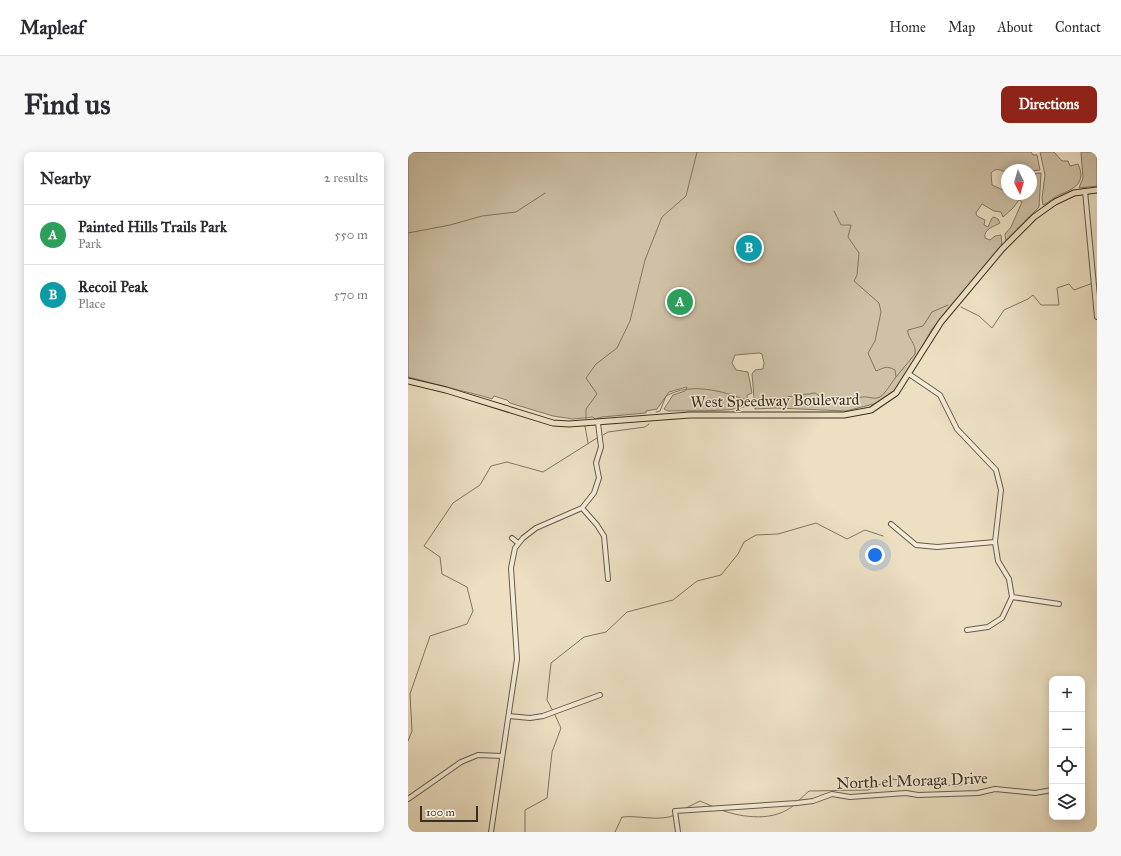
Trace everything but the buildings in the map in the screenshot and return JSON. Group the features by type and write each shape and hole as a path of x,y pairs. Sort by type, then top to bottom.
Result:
{"main road":[{"name":"West Speedway Boulevard","path":"408,381 468,396 553,422 569,424 690,415 844,415 871,410 886,402 896,393 941,322 1002,249 1042,210 1062,198 1085,191 1097,190"}],"street":[{"path":"1085,191 1097,317"},
{"path":"909,374 940,395 957,429 996,470 1001,490 996,542 998,560 1008,579 1012,597 1002,618 988,627 967,630"},
{"path":"491,832 517,659 511,568 518,543 536,528 582,508 594,492 599,478 596,463 601,447 598,423"},
{"path":"582,508 597,525 604,536 608,579"},
{"path":"891,524 916,545 937,547 996,542"},
{"path":"512,538 518,543"},
{"path":"1012,597 1059,604"},
{"path":"509,716 530,718 543,716 600,695"},
{"path":"408,799 461,762 478,755 502,756"},
{"name":"North el Moraga Drive","path":"678,832 675,811 797,803 813,801 832,794 850,797 906,793 918,795 978,793 995,789 1035,793 1049,791"}],"shaded area":[{"path":"408,152 1031,152 1033,155 1037,155 1040,170 1037,170 1037,164 1001,164 1001,170 995,170 991,173 992,185 1001,189 1001,200 1019,200 1003,217 1001,212 994,211 982,204 976,213 977,216 985,220 984,225 988,227 992,218 994,217 998,219 1000,223 986,232 985,238 990,240 995,236 1001,235 1002,245 932,329 906,375 894,392 878,403 846,411 776,408 755,409 752,374 755,370 763,369 764,363 762,354 759,353 735,355 732,363 736,370 748,372 752,393 747,395 748,405 742,408 710,411 668,411 664,409 673,395 685,391 687,387 669,392 657,409 646,411 646,413 595,419 593,417 573,419 553,416 510,403 507,400 494,396 492,399 408,377"},
{"path":"1040,152 1054,152 1062,161 1068,161 1070,166 1078,164 1081,171 1081,177 1076,186 1043,205 1042,198 1045,175"},
{"path":"1081,152 1097,152 1097,186 1079,188 1083,178"},
{"path":"1037,173 1041,173 1039,207 1006,241 1005,234 1011,227 1022,202 1019,200 1037,200"}],"waterway":[{"path":"586,419 586,409 597,394 586,378 596,364 617,348 630,321 645,260 662,217 686,196 697,152"},
{"path":"408,233 450,225 482,216 516,212 545,193"},
{"path":"760,401 815,393 830,402 835,403 862,397 878,398 884,393 896,377 895,370 889,368 876,371 868,353 875,341 881,312 879,303 854,281 857,275 859,253 848,237 851,225 841,225 834,211"},
{"path":"961,307 979,316 992,328 1004,310 1028,299 1033,295 1041,305 1059,305 1057,288 1069,284 1074,290 1093,283"},
{"path":"896,377 915,354 908,330 923,326 932,312 948,305"},
{"path":"656,412 660,411 666,396 686,389 706,389 747,400"},
{"path":"603,435 608,432 645,427 649,424"},
{"path":"585,426 588,443"},
{"path":"408,741 412,731 410,694 430,636 467,624 473,611 467,587 442,574 440,557 424,546 453,503 480,485 491,466 507,462 543,472 597,438"},
{"path":"553,711 547,700 551,663 584,637 606,632 627,612 673,600 697,581 721,575 738,554 744,542 756,535 778,534 816,523 847,539 865,530 883,536"},
{"path":"525,832 525,810 547,798 552,752 561,728 554,713"},
{"path":"797,802 809,791 868,790 891,779 956,786 977,781"},
{"path":"686,808 700,801 714,807"},
{"path":"721,810 739,815 759,817 778,814 794,805"},
{"path":"615,832 622,817 663,818 675,815"}],"place":[{"name":"Recoil Peak","path":"749,248"},
{"name":"Painted Hills Trails Park","path":"680,302"}]}
